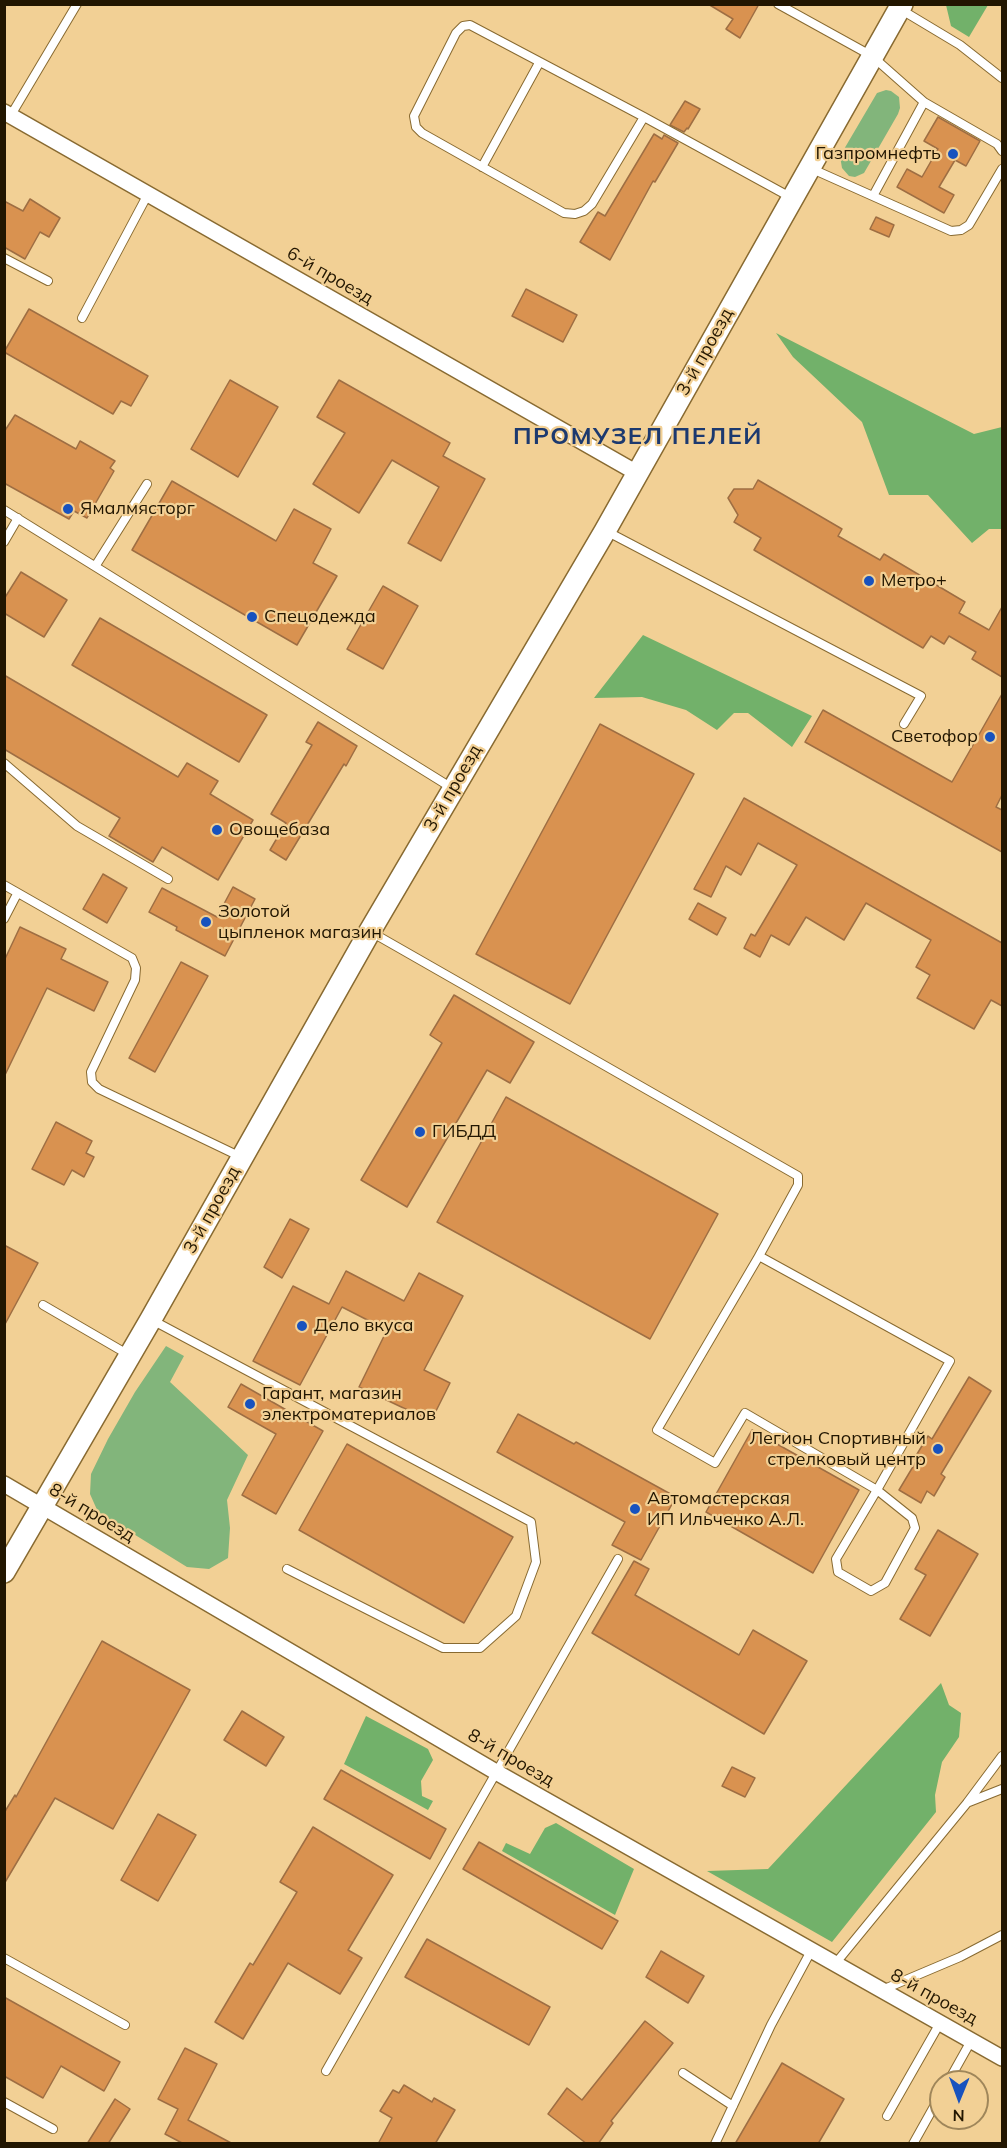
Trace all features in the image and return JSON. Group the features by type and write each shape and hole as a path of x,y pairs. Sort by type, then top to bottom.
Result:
{"street":[{"name":"3-й проезд","path":"4,1572 151,1319 370,932 605,531 901,7"},
{"name":"6-й проезд","path":"8,113 637,473"},
{"name":"8-й проезд","path":"4,1484 496,1772 1002,2058"}],"lane":[{"path":"8,113 77,4"},
{"path":"778,4 872,56 924,102 997,144 1002,150"},
{"path":"901,7 960,45 1002,78"},
{"path":"644,117 592,204 584,211 575,214 564,213 422,133 416,127 414,116 456,33 463,26 470,25 644,117 792,198"},
{"path":"482,167 539,63"},
{"path":"873,196 924,102"},
{"path":"809,167 951,231 961,230 969,225 1002,169"},
{"path":"82,318 148,194"},
{"path":"4,258 48,281"},
{"path":"96,565 147,484"},
{"path":"4,510 96,565 453,789"},
{"path":"4,542 18,518"},
{"path":"605,531 921,696 904,724"},
{"path":"4,763 77,826 168,879"},
{"path":"4,885 132,958 136,968 135,980 91,1072 92,1082 99,1089 242,1158"},
{"path":"4,919 17,894"},
{"path":"370,932 798,1176 798,1185 759,1256 657,1430 715,1463 745,1413 877,1490 912,1518 915,1528 885,1583 871,1591 838,1572 836,1559 877,1490 950,1361 759,1256"},
{"path":"43,1305 130,1355"},
{"path":"151,1319 531,1522 536,1562 516,1616 480,1648 443,1648 287,1569"},
{"path":"326,2071 618,1559"},
{"path":"835,1964 967,1803 1002,1756"},
{"path":"967,1803 1002,1789"},
{"path":"882,1990 960,1957 1002,1935"},
{"path":"715,2144 771,2025 811,1951"},
{"path":"4,1958 125,2025"},
{"path":"887,2116 940,2023"},
{"path":"955,2070 971,2040"},
{"path":"683,2073 733,2106"},
{"path":"4,2102 53,2129"},
{"path":"913,2144 929,2115"}],"green space":[{"path":"946,4 988,5 969,37 951,26"},
{"path":"886,90 899,97 898,114 864,173 855,177 849,176 842,168 840,156 877,93"},
{"path":"776,333 974,434 1002,427 1002,529 989,529 972,543 928,495 889,495 862,422 793,357"},
{"path":"643,635 812,716 792,747 748,713 734,713 717,730 686,710 642,697 594,698"},
{"path":"166,1346 184,1356 170,1382 248,1455 227,1500 230,1528 228,1558 209,1569 187,1567 98,1512 90,1494 91,1474 108,1439 135,1392"},
{"path":"941,1683 949,1705 961,1713 959,1737 942,1762 935,1795 936,1812 832,1942 707,1871 768,1869"},
{"path":"366,1716 428,1749 433,1760 421,1781 422,1796 433,1801 428,1810 344,1764"},
{"path":"556,1823 634,1869 615,1915 502,1851 506,1843 530,1854 545,1828"}],"building":[{"path":"708,4 759,4 740,38 726,29 733,19"},
{"path":"685,101 700,109 684,132 670,125"},
{"name":"Газпромнефть","path":"938,117 980,141 966,166 955,160 939,187 954,195 944,213 897,187 907,169 922,177 938,149 924,141"},
{"path":"654,134 662,139 664,135 678,143 655,182 653,181 610,260 580,242 598,212 605,216"},
{"path":"30,199 60,218 49,237 40,232 25,259 4,247 4,201 23,211"},
{"path":"876,217 894,225 889,237 870,229"},
{"path":"526,289 577,315 563,342 512,316"},
{"path":"29,309 148,376 131,406 121,401 113,414 4,352"},
{"path":"230,380 278,407 238,477 191,449"},
{"path":"339,380 450,443 443,456 485,479 441,561 408,543 439,487 392,460 359,513 313,484 345,433 317,417"},
{"path":"15,415 76,449 80,441 115,461 110,468 114,471 87,518 74,511 69,519 4,483 4,432"},
{"name":"Метро+","path":"758,480 842,529 838,536 880,560 884,554 965,602 959,613 989,630 1002,607 1002,677 972,659 976,652 949,636 944,644 931,636 923,648 754,550 761,538 734,522 738,515 728,498 734,489 753,489"},
{"path":"172,481 276,541 294,509 331,529 313,563 337,576 297,645 132,550"},
{"path":"21,572 67,600 44,637 4,613 4,599"},
{"path":"383,586 418,606 383,669 347,649"},
{"path":"100,618 267,715 239,762 72,665"},
{"path":"4,675 178,777 187,763 218,781 210,794 253,820 218,880 162,847 153,862 109,836 120,818 4,749"},
{"path":"1002,694 1002,795 996,807 1002,810 1002,852 805,742 823,710 952,782"},
{"path":"318,722 357,746 286,860 270,850 286,823 271,814 312,745 306,742"},
{"path":"600,724 694,774 570,1004 476,954"},
{"path":"744,798 1002,943 1002,1006 991,1000 974,1029 917,998 930,975 916,967 931,940 866,903 844,940 806,917 789,945 771,935 760,957 744,948 751,934 755,936 797,865 758,843 741,875 726,866 711,897 694,889"},
{"path":"103,874 127,888 107,923 83,909"},
{"name":"Золотой цыпленок магазин","path":"233,887 255,899 225,956 176,930 177,927 149,912 162,888 217,917"},
{"path":"698,903 726,918 717,935 689,919"},
{"path":"20,927 66,949 61,959 108,982 94,1011 47,988 4,1077 4,961"},
{"path":"181,962 208,976 155,1072 129,1058"},
{"name":"ГИБДД","path":"454,995 534,1042 510,1083 487,1070 407,1207 361,1180 442,1043 430,1035"},
{"path":"506,1097 718,1214 650,1339 437,1222"},
{"path":"56,1122 92,1141 86,1153 94,1157 84,1177 72,1170 64,1185 32,1169"},
{"path":"290,1219 309,1229 282,1278 264,1267"},
{"path":"4,1245 38,1263 4,1326"},
{"path":"346,1271 404,1301 419,1273 463,1296 424,1370 450,1383 431,1421 359,1387 387,1330 342,1307 300,1385 253,1361 293,1286 329,1304"},
{"name":"Легион Спортивный стрелковый центр","path":"969,1377 991,1391 941,1474 945,1477 934,1496 927,1491 921,1503 899,1490 928,1436 932,1439"},
{"path":"241,1384 323,1431 276,1514 242,1495 276,1434 228,1407"},
{"name":"Автомастерская ИП Ильченко А.Л.","path":"518,1414 574,1444 576,1442 676,1497 641,1560 612,1545 625,1522 497,1452"},
{"path":"752,1430 859,1490 813,1573 706,1512"},
{"path":"347,1444 513,1537 464,1623 299,1530"},
{"path":"938,1530 978,1554 930,1636 900,1619 926,1575 915,1569"},
{"path":"634,1561 649,1569 635,1595 739,1655 753,1630 807,1661 764,1734 592,1633"},
{"path":"102,1641 190,1690 113,1829 55,1798 4,1884 4,1813 15,1795 16,1797"},
{"path":"242,1711 284,1737 266,1766 224,1740"},
{"path":"732,1767 755,1778 745,1797 722,1786"},
{"path":"341,1770 446,1829 430,1859 324,1799"},
{"path":"158,1814 196,1835 158,1901 121,1880"},
{"path":"313,1827 393,1875 348,1950 362,1958 340,1994 288,1963 243,2039 215,2022 250,1963 253,1965 297,1892 280,1882"},
{"path":"479,1842 618,1921 602,1949 463,1869"},
{"path":"427,1939 550,2007 529,2045 405,1977"},
{"path":"661,1951 704,1976 688,2003 646,1977"},
{"path":"4,1997 120,2062 104,2091 61,2066 43,2098 4,2076"},
{"path":"645,2021 673,2043 611,2121 613,2123 598,2144 587,2144 548,2114 567,2088 582,2100"},
{"path":"185,2048 217,2064 188,2120 233,2144 184,2144 165,2134 178,2109 158,2099"},
{"path":"782,2063 844,2099 818,2144 735,2144"},
{"path":"404,2085 432,2102 434,2098 455,2110 435,2144 378,2144 392,2118 380,2111 393,2090 399,2093"},
{"path":"115,2099 130,2109 108,2144 87,2144"}],"place":[{"name":"Газпромнефть","path":"953,154"},
{"name":"Ямалмясторг","path":"68,509"},
{"name":"Метро+","path":"869,581"},
{"name":"Спецодежда","path":"252,617"},
{"name":"Светофор","path":"990,737"},
{"name":"Овощебаза","path":"217,830"},
{"name":"Золотой цыпленок магазин","path":"206,922"},
{"name":"ГИБДД","path":"420,1132"},
{"name":"Дело вкуса","path":"302,1326"},
{"name":"Гарант, магазин электроматериалов","path":"250,1404"},
{"name":"Легион Спортивный стрелковый центр","path":"938,1449"},
{"name":"Автомастерская ИП Ильченко А.Л.","path":"635,1509"}],"district":[{"name":"ПРОМУЗЕЛ ПЕЛЕЙ","path":"638,437"}]}
